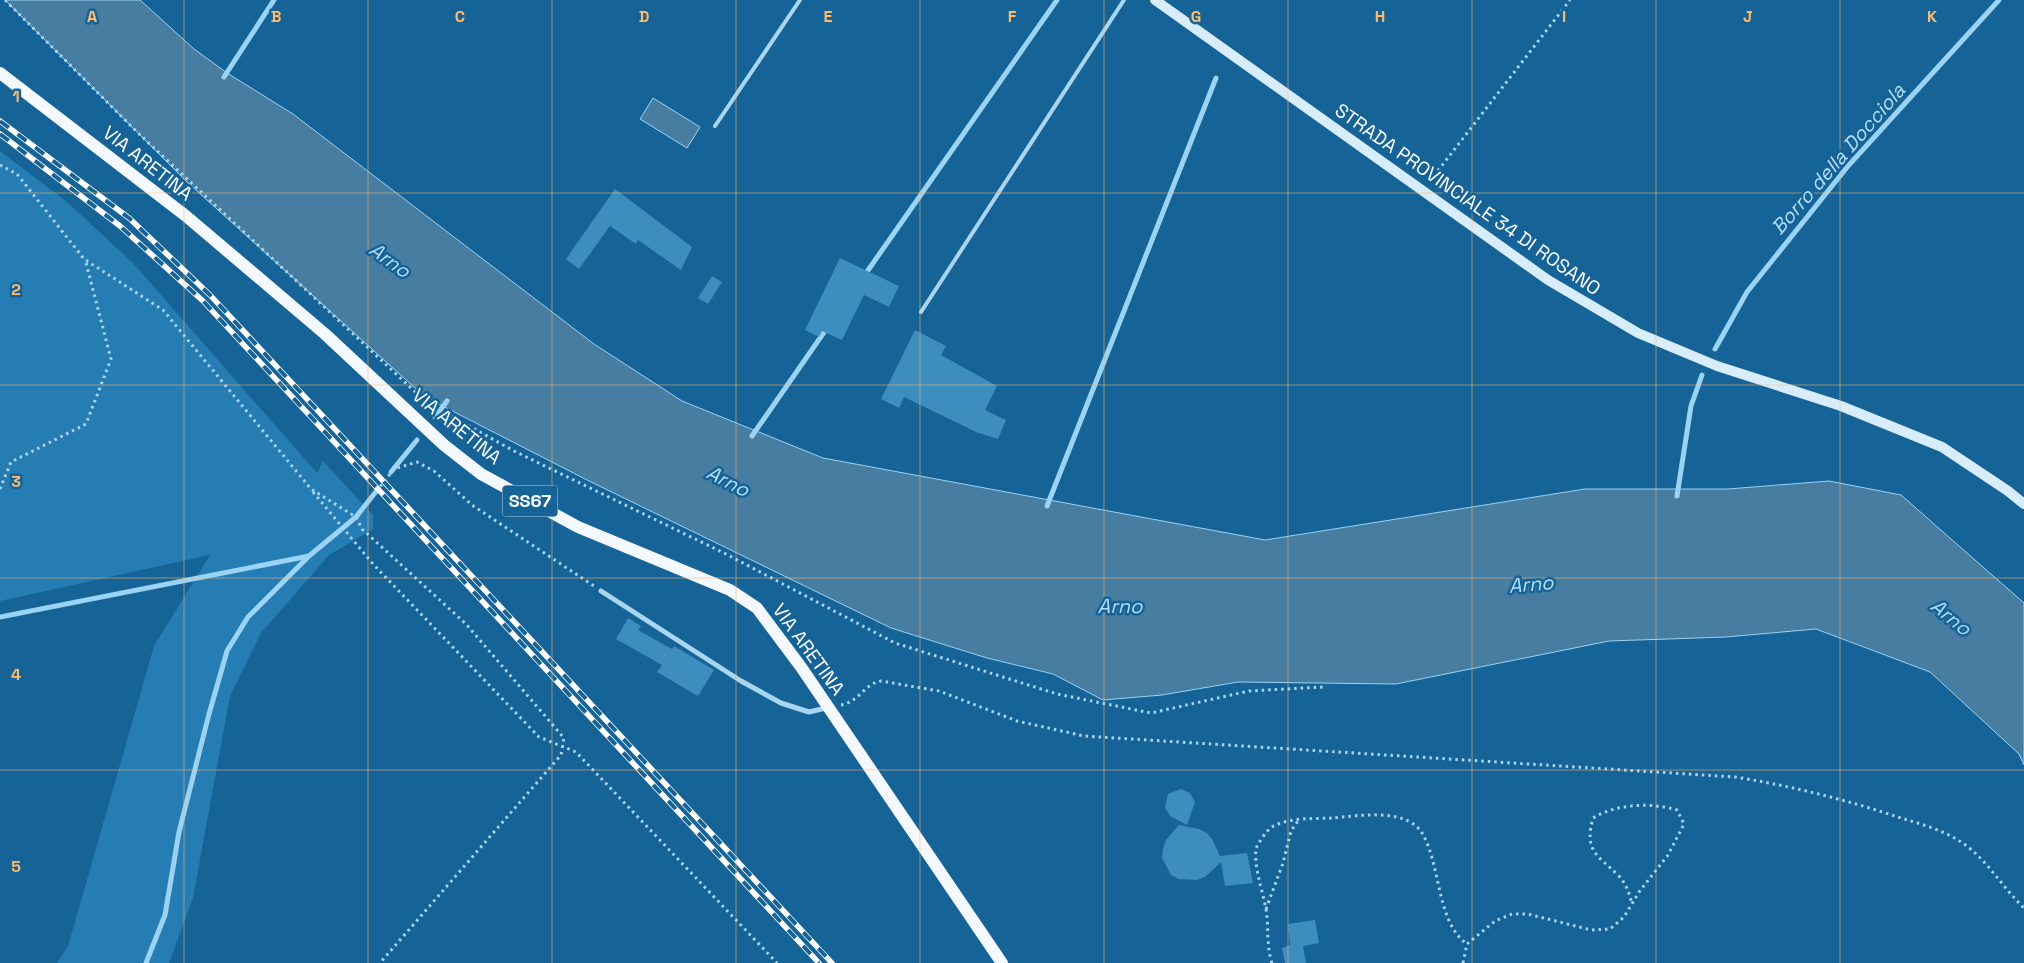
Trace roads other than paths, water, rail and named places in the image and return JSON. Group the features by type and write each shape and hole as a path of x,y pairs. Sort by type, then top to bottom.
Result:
{"main road":[{"name":"STRADA PROVINCIALE 34 DI ROSANO","path":"1154,0 1548,280 1638,333 1717,366 1841,406 1942,447 2008,491 2024,504"},
{"name":"VIA ARETINA","path":"0,73 186,216 325,334 444,445 481,474 578,526 730,590 757,608 778,633 1002,963"}],"street":[{"path":"601,591 741,681 780,703 808,712 828,707"}],"lane":[{"path":"715,126 800,0"},
{"path":"921,312 1124,0"}],"water":[{"name":"Arno","path":"5,0 140,0 194,49 227,73 293,114 594,344 682,401 823,458 1265,540 1585,489 1728,489 1829,481 1901,495 2024,603 2024,765 2019,754 1930,672 1816,629 1726,637 1609,641 1396,684 1238,682 1162,695 1103,700 1053,674 987,658 891,628 589,481 425,397 187,182"},
{"path":"653,98 700,127 687,148 640,119"}],"waterway":[{"path":"224,77 274,0"},
{"path":"864,276 1057,0"},
{"name":"Borro della Docciola","path":"1715,349 1747,292 1848,166 1999,0"},
{"path":"1047,506 1216,78"},
{"path":"752,436 827,328"},
{"name":"Borro della Docciola","path":"1677,496 1691,406 1702,375"},
{"path":"435,417 447,401"},
{"path":"391,472 417,440"},
{"path":"146,963 165,915 179,832 227,651 248,617 309,556 356,517 378,489"},
{"path":"0,617 309,556"}],"railway":[{"path":"0,121 129,218 210,295 832,963"},
{"path":"0,134 120,226 203,301 819,963"}]}
